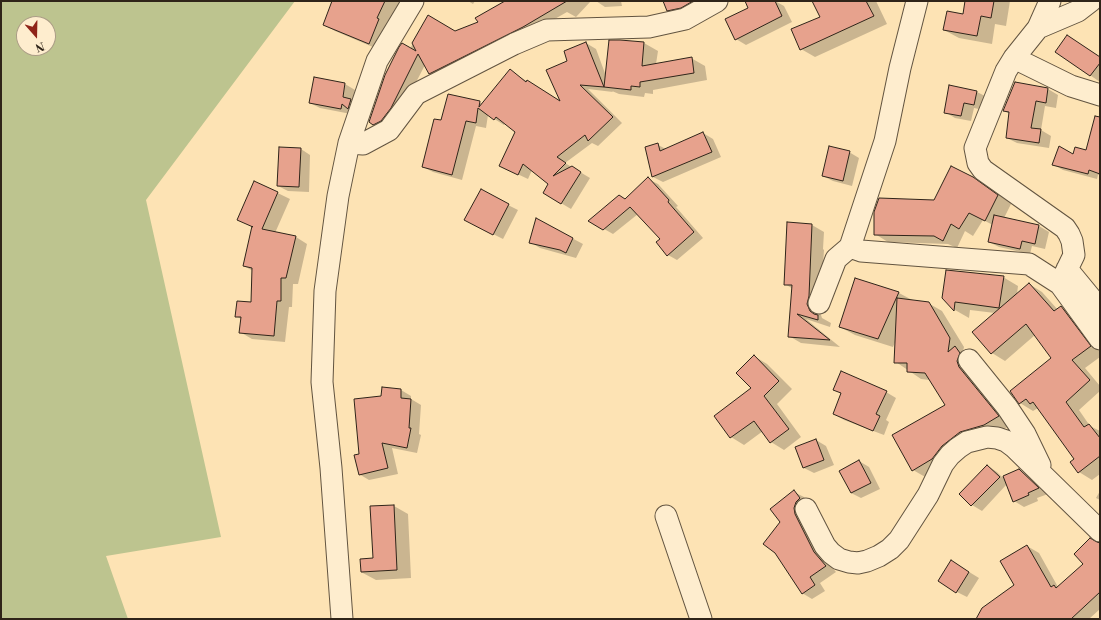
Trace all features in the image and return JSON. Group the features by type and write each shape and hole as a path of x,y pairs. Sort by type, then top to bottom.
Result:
{"street":[{"path":"342,619 331,468 322,382 325,291 338,196 349,143 377,62 413,1"},
{"path":"349,143 363,144 389,130 416,94 514,44 546,30 649,27 685,19 717,1"},
{"path":"819,303 836,259 850,248 885,141 900,68 917,1"},
{"path":"1050,1 1038,28 1014,58 1006,71 976,148 976,158 984,170 1065,228 1072,241 1074,255 1064,276"},
{"path":"1038,28 1078,11 1091,1"},
{"path":"1014,58 1071,86 1100,95"},
{"path":"850,248 861,251 1029,264 1064,276 1100,309"},
{"path":"1064,276 1100,339"},
{"path":"969,360 1007,406 1025,434 1045,476"},
{"path":"806,509 825,546 831,553 840,559 848,562 863,562 879,556 890,549 899,540 928,495 943,464 950,455 967,442 987,437 1006,441 1014,447 1100,531"},
{"path":"666,516 701,619"}],"green space":[{"path":"1,1 295,1 146,200 221,537 106,556 128,619 1,619"}],"building":[{"path":"332,1 385,1 377,18 379,19 369,44 323,25"},
{"path":"505,1 567,1 523,27 429,74 418,54 391,108 381,121 373,125 369,122 385,75 399,47 402,43 416,51 412,43 428,15 455,31 478,22 475,18"},
{"path":"663,1 693,1 681,8 667,11"},
{"path":"745,1 775,1 782,16 735,40 725,19 748,8"},
{"path":"812,1 866,1 874,16 800,50 791,29 820,17"},
{"path":"965,1 994,1 991,18 981,16 977,36 943,30 947,11 963,14"},
{"path":"1067,35 1100,57 1100,63 1090,76 1055,52"},
{"path":"609,40 644,42 642,66 692,57 694,73 640,82 640,87 631,86 631,90 604,87"},
{"path":"586,42 604,87 580,85 613,117 588,141 585,135 557,157 566,163 553,176 572,166 581,172 561,204 543,193 548,184 523,164 518,175 499,166 515,132 496,117 494,120 478,108 476,123 466,121 452,175 422,167 434,119 441,120 448,94 480,101 479,107 510,69 526,82 527,80 560,101 546,70 567,61 564,51"},
{"path":"314,77 345,83 343,97 351,99 348,109 342,104 341,109 309,103"},
{"path":"1015,82 1048,88 1046,103 1036,101 1031,128 1041,129 1039,143 1006,138 1009,112 1003,111"},
{"path":"949,85 977,91 974,105 964,103 961,116 944,113"},
{"path":"1095,116 1100,117 1100,174 1089,170 1088,174 1052,165 1059,146 1073,154 1075,147 1086,150"},
{"path":"703,132 712,152 652,177 645,147 658,143 660,151"},
{"path":"829,146 850,151 843,181 822,176"},
{"path":"279,147 301,148 299,187 277,186"},
{"path":"951,166 973,177 998,195 985,221 969,213 959,229 951,224 943,241 934,236 874,235 874,212 879,198 934,200"},
{"path":"648,177 669,200 668,202 694,232 667,256 656,242 660,239 630,207 603,230 588,221 619,195 625,199"},
{"path":"254,181 278,192 262,229 296,236 286,278 281,278 281,301 277,301 274,336 239,333 241,317 235,317 237,301 251,302 252,268 243,266 252,227 237,220"},
{"path":"481,189 509,204 493,235 464,220"},
{"path":"994,215 1039,225 1035,244 1022,241 1020,249 988,242"},
{"path":"536,218 573,238 566,253 560,250 529,243"},
{"path":"787,222 812,224 809,296 807,304 810,311 818,315 818,320 797,314 830,340 788,337 792,285 784,285"},
{"path":"946,270 1004,276 999,308 955,302 954,311 942,298"},
{"path":"855,278 899,292 878,339 839,327"},
{"path":"1029,283 1054,311 1061,306 1091,346 1072,360 1090,380 1066,402 1084,427 1089,424 1100,438 1100,456 1078,473 1070,462 1074,459 1033,402 1030,404 1026,399 1019,404 1010,391 1051,358 1026,324 991,354 972,332"},
{"path":"897,298 929,302 950,338 948,352 955,346 960,353 957,361 959,367 999,416 984,425 960,432 942,446 932,459 912,471 892,435 945,405 925,373 907,372 907,363 894,363"},
{"path":"754,355 779,381 764,396 789,429 770,443 754,421 730,438 714,416 751,388 736,373"},
{"path":"841,371 887,391 876,414 880,416 873,431 833,414 841,393 833,390"},
{"path":"382,387 401,389 401,398 411,399 409,428 411,428 407,448 382,443 388,468 359,475 354,455 359,454 354,399 381,396"},
{"path":"816,439 824,460 803,468 795,447"},
{"path":"859,460 871,483 851,493 839,471"},
{"path":"987,465 1000,477 971,506 959,494"},
{"path":"1019,469 1039,488 1028,493 1029,495 1013,502 1003,476"},
{"path":"794,490 800,498 796,502 794,508 795,514 814,552 826,566 810,577 815,585 802,594 775,553 763,544 780,522 770,509"},
{"path":"394,505 397,570 361,572 360,559 373,558 370,506"},
{"path":"1090,538 1100,543 1100,592 1071,619 976,619 982,608 1014,585 1000,561 1027,545 1051,587 1054,585 1056,588 1083,564 1074,554"},
{"path":"951,560 969,572 956,593 938,581"}]}
